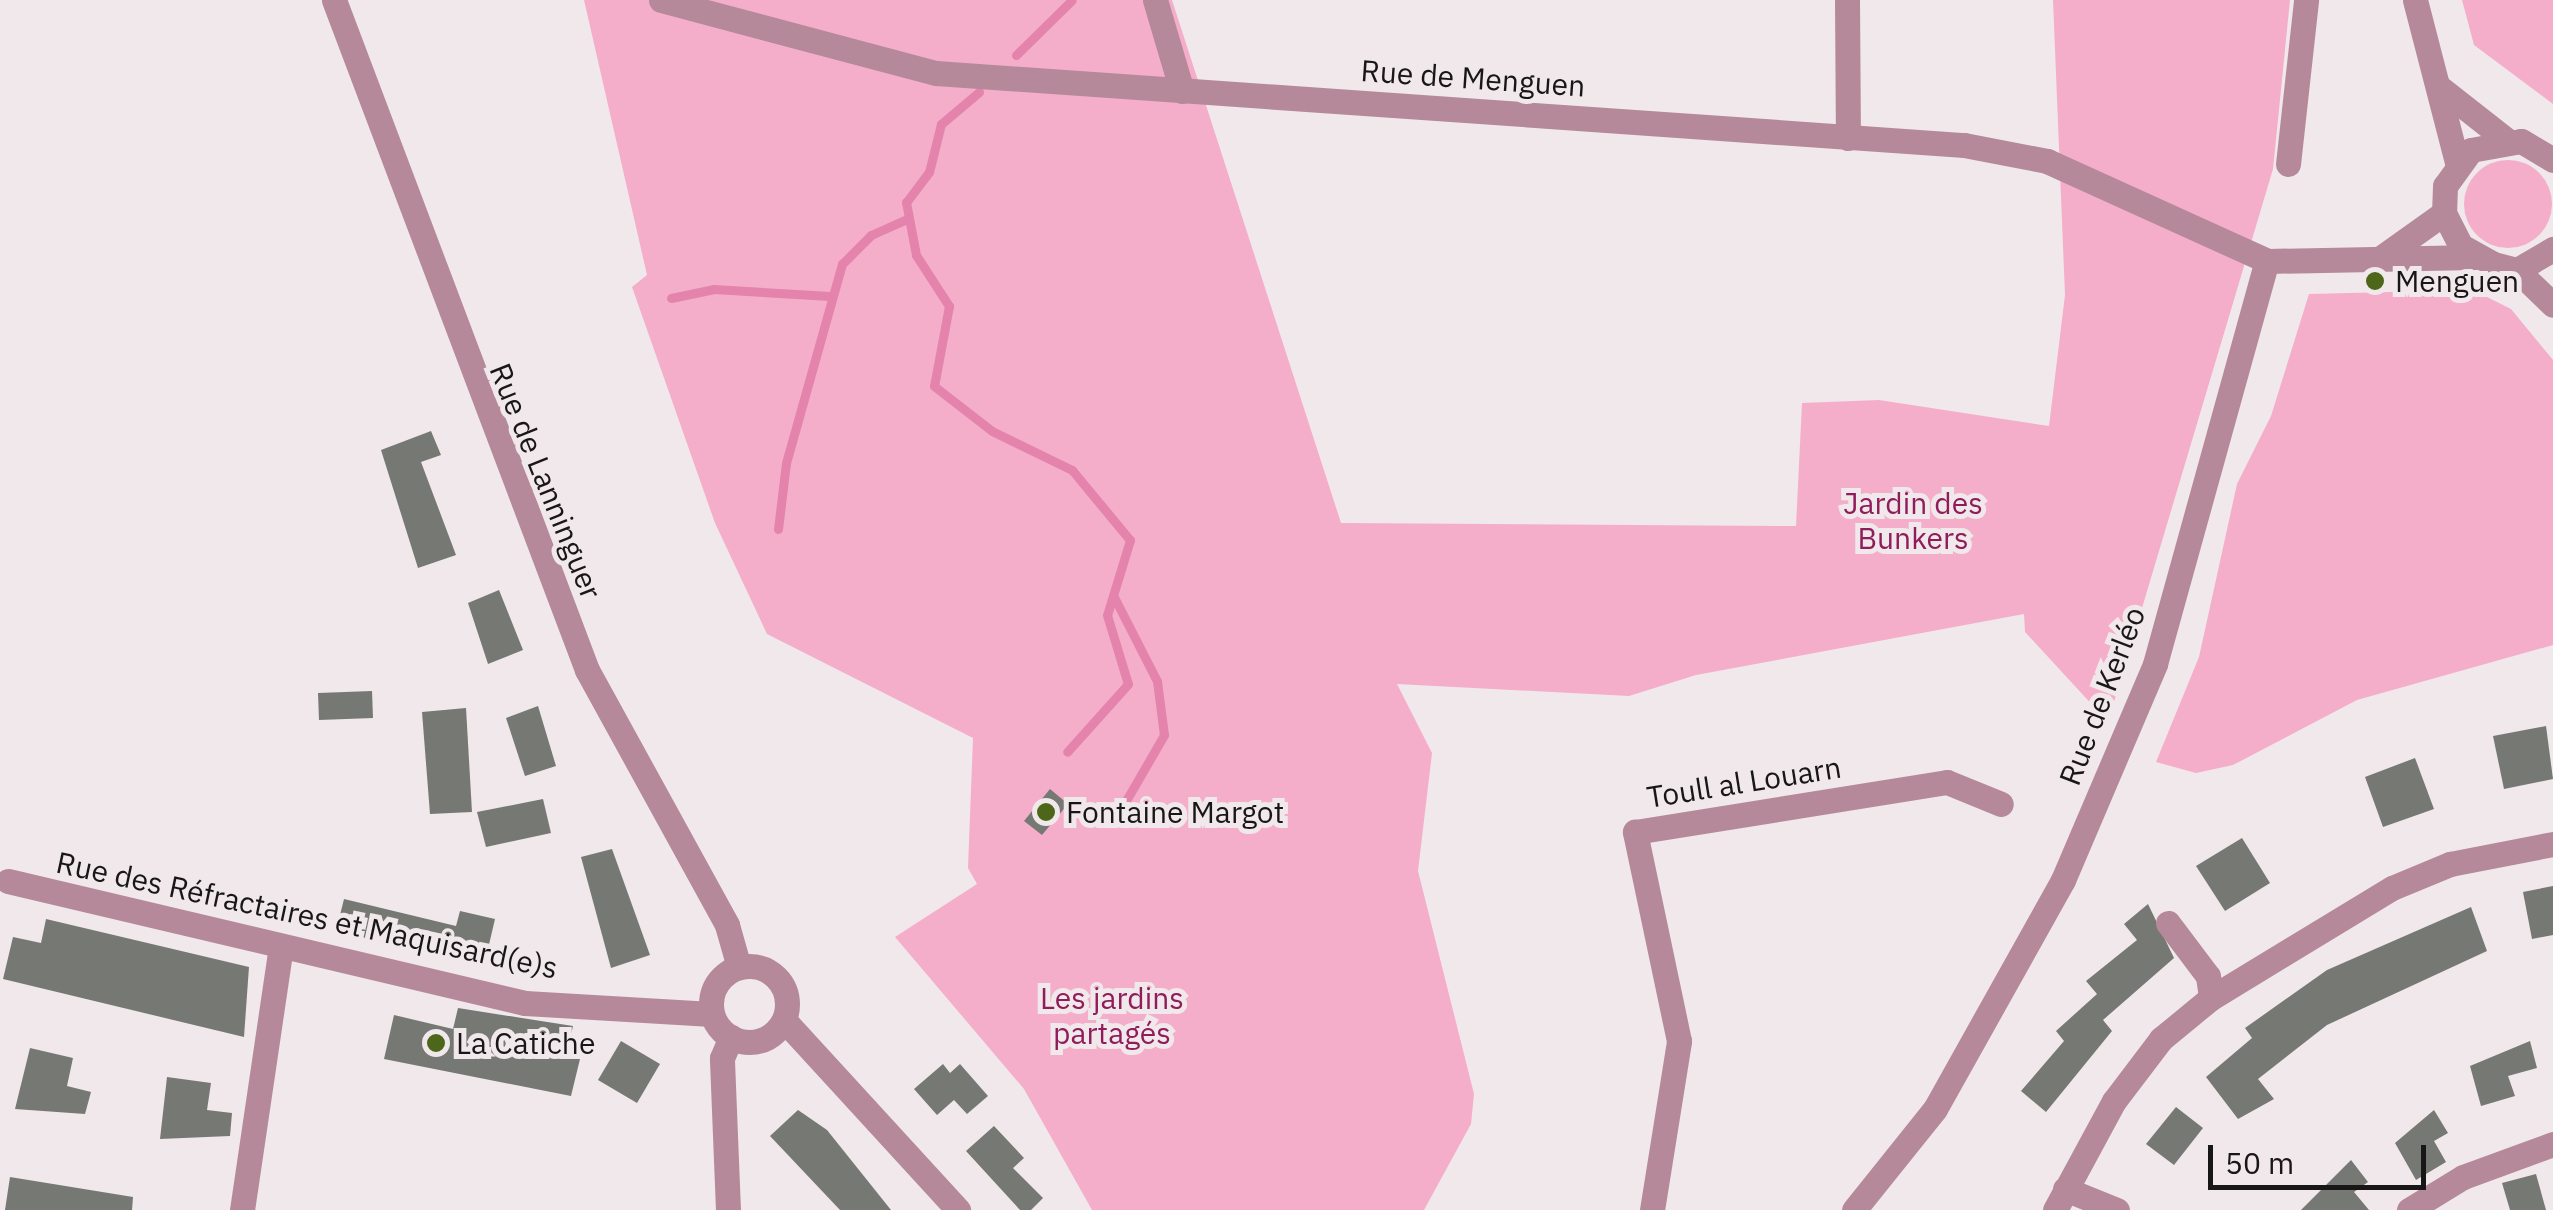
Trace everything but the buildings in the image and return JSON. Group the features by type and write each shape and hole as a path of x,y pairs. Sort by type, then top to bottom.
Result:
{"street":[{"name":"Rue de Lanninguer","path":"334,0 587,670 728,925 738,967"},
{"name":"Rue de Menguen","path":"661,0 936,73 1848,138 2047,161 2267,261"},
{"path":"1155,0 1182,90"},
{"path":"1848,0 1848,138"},
{"path":"2288,164 2306,0"},
{"path":"2378,260 2444,213 2458,162 2414,0"},
{"path":"2439,87 2505,139 2552,158"},
{"path":"2458,162 2505,139"},
{"path":"2444,213 2476,258"},
{"path":"2518,270 2553,249"},
{"path":"2267,261 2476,258 2518,270 2553,305"},
{"name":"Rue de Kerléo","path":"1854,1210 1934,1109 2064,880 2155,664 2267,261"},
{"name":"Toull al Louarn","path":"1652,1210 1679,1042 1636,832 1947,782 2001,804"},
{"path":"2117,1210 2060,1200 2161,1038 2211,998 2392,888 2450,864 2553,844"},
{"name":"Rue des Réfractaires et Maquisard(e)s","path":"8,881 525,1003 712,1014"},
{"path":"2168,924 2208,976 2211,998"},
{"path":"242,1210 281,946"},
{"path":"784,1020 767,1038 731,1037 712,1014 716,985 738,967 763,968 782,984 784,1020 958,1210"},
{"path":"728,1210 722,1058 731,1037"},
{"path":"2409,1210 2463,1177 2553,1144"}],"green space":[{"path":"584,0 1172,0 1341,523 1796,526 1802,403 1879,400 2049,426 2065,295 2053,0 2290,0 2273,169 2108,722 2025,632 2024,614 1696,675 1629,696 1397,684 1432,753 1418,871 1474,1094 1471,1124 1424,1210 1092,1210 1024,1089 895,937 977,884 968,868 973,738 767,634 715,523 632,287 647,275"},
{"path":"2462,0 2553,0 2553,104 2474,45"},
{"path":"2508,160 2533,167 2545,179 2552,204 2545,229 2533,241 2508,248 2483,241 2471,229 2464,204 2471,179 2483,167"},
{"path":"2473,290 2511,309 2553,360 2553,645 2357,700 2233,765 2196,773 2156,762 2199,657 2237,484 2271,416 2309,294"}],"waterway":[{"path":"1016,55 1072,0"},
{"path":"979,92 941,124 929,172 906,202 916,255 949,306 934,386 992,431 1072,470 1130,540 1107,615 1128,684 1067,752"},
{"path":"778,529 786,463 842,264 871,235 907,219"},
{"path":"671,298 714,289 830,296"},
{"path":"1114,597 1157,681 1164,735 1120,811"}],"place":[{"name":"Menguen","path":"2375,281"},
{"name":"Fontaine Margot","path":"1046,812"},
{"name":"La Catiche","path":"436,1043"}],"park label":[{"name":"Jardin des Bunkers","path":"1913,520"},
{"name":"Les jardins partagés","path":"1112,1015"}]}
